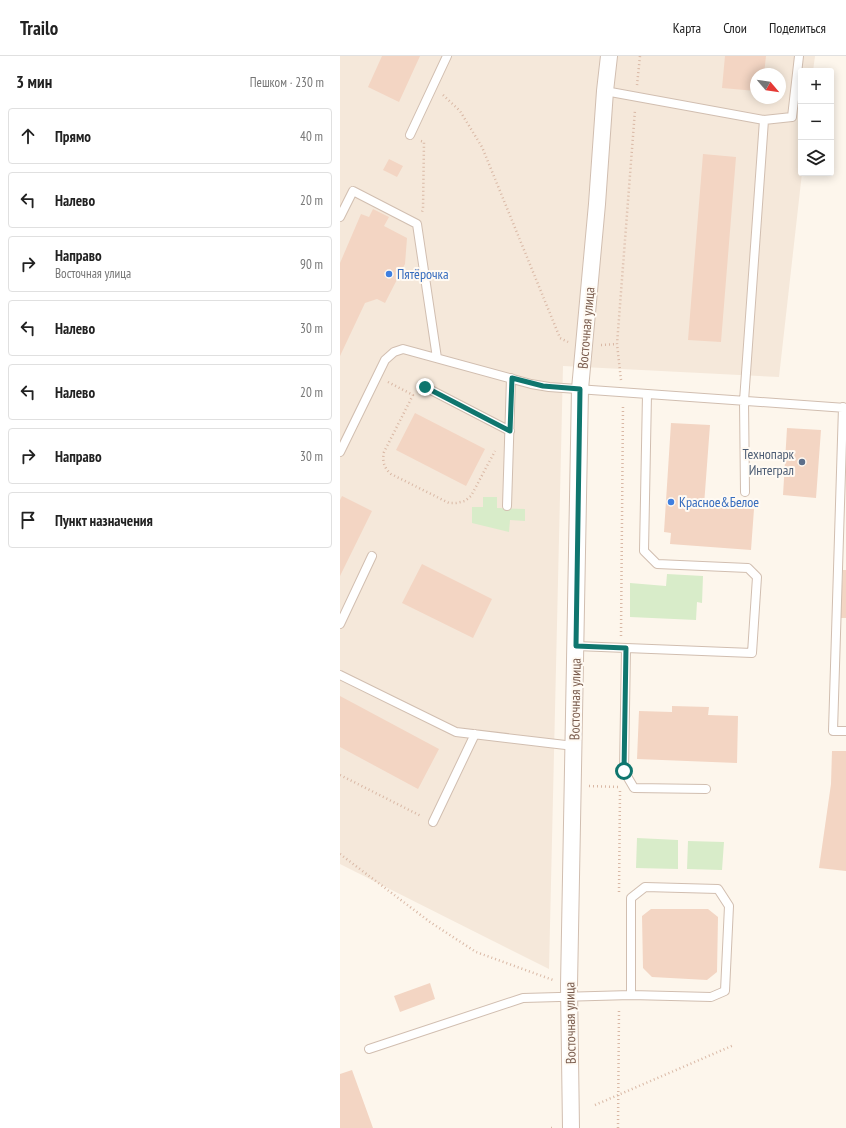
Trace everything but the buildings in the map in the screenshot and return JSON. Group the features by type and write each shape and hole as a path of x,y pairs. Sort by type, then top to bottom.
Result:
{"street":[{"name":"Восточная улица","path":"571,1128 569,991 580,389 609,56"}],"lane":[{"path":"410,135 448,56"},
{"path":"605,91 764,120 792,117 799,56"},
{"path":"744,492 744,400 764,120"},
{"path":"340,218 353,191 417,224 437,358"},
{"path":"340,452 377,376 389,355 398,350 437,358 543,386 844,407 833,731 846,731"},
{"path":"507,506 508,430 512,378"},
{"path":"425,387 508,430"},
{"path":"576,646 752,653 757,577 748,568 657,564 644,551 647,394"},
{"path":"340,624 372,556"},
{"path":"626,648 624,771 634,788 706,789"},
{"path":"340,675 456,732 574,746"},
{"path":"433,822 475,734"},
{"path":"369,1049 523,998 569,991 631,995 711,996 725,990 729,906 718,889 645,887 631,898 631,995"}],"path":[{"path":"623,392 617,344 640,56"},
{"path":"433,86 460,111 482,147 560,338 572,345"},
{"path":"410,135 424,142 423,209 417,224"},
{"path":"595,345 617,344"},
{"path":"377,376 413,395 384,452 383,458 385,467 391,474 444,501 456,503 465,501 471,496 508,430"},
{"path":"340,775 433,822"},
{"path":"587,786 620,787"},
{"path":"340,854 430,922 476,952 569,991"},
{"path":"596,1105 734,1045"}],"shaded area":[{"path":"340,56 815,56 813,68 798,68 798,176 802,176 779,377 563,366 549,969 340,864"}],"green space":[{"path":"483,497 497,497 497,508 525,509 525,521 510,520 509,532 472,523 472,507 483,507"},
{"path":"667,574 703,576 702,603 697,602 696,620 630,617 630,583 666,586"},
{"path":"637,838 678,840 678,869 636,868"},
{"path":"688,841 724,842 722,870 687,869"}],"place":[{"name":"Пятёрочка","path":"389,274"},
{"name":"Технопарк Интеграл","path":"802,462"},
{"name":"Красное&Белое","path":"671,502"}],"route":[{"path":"425,387 510,431 512,378 543,386 580,389 576,646 626,648 624,771"}]}
